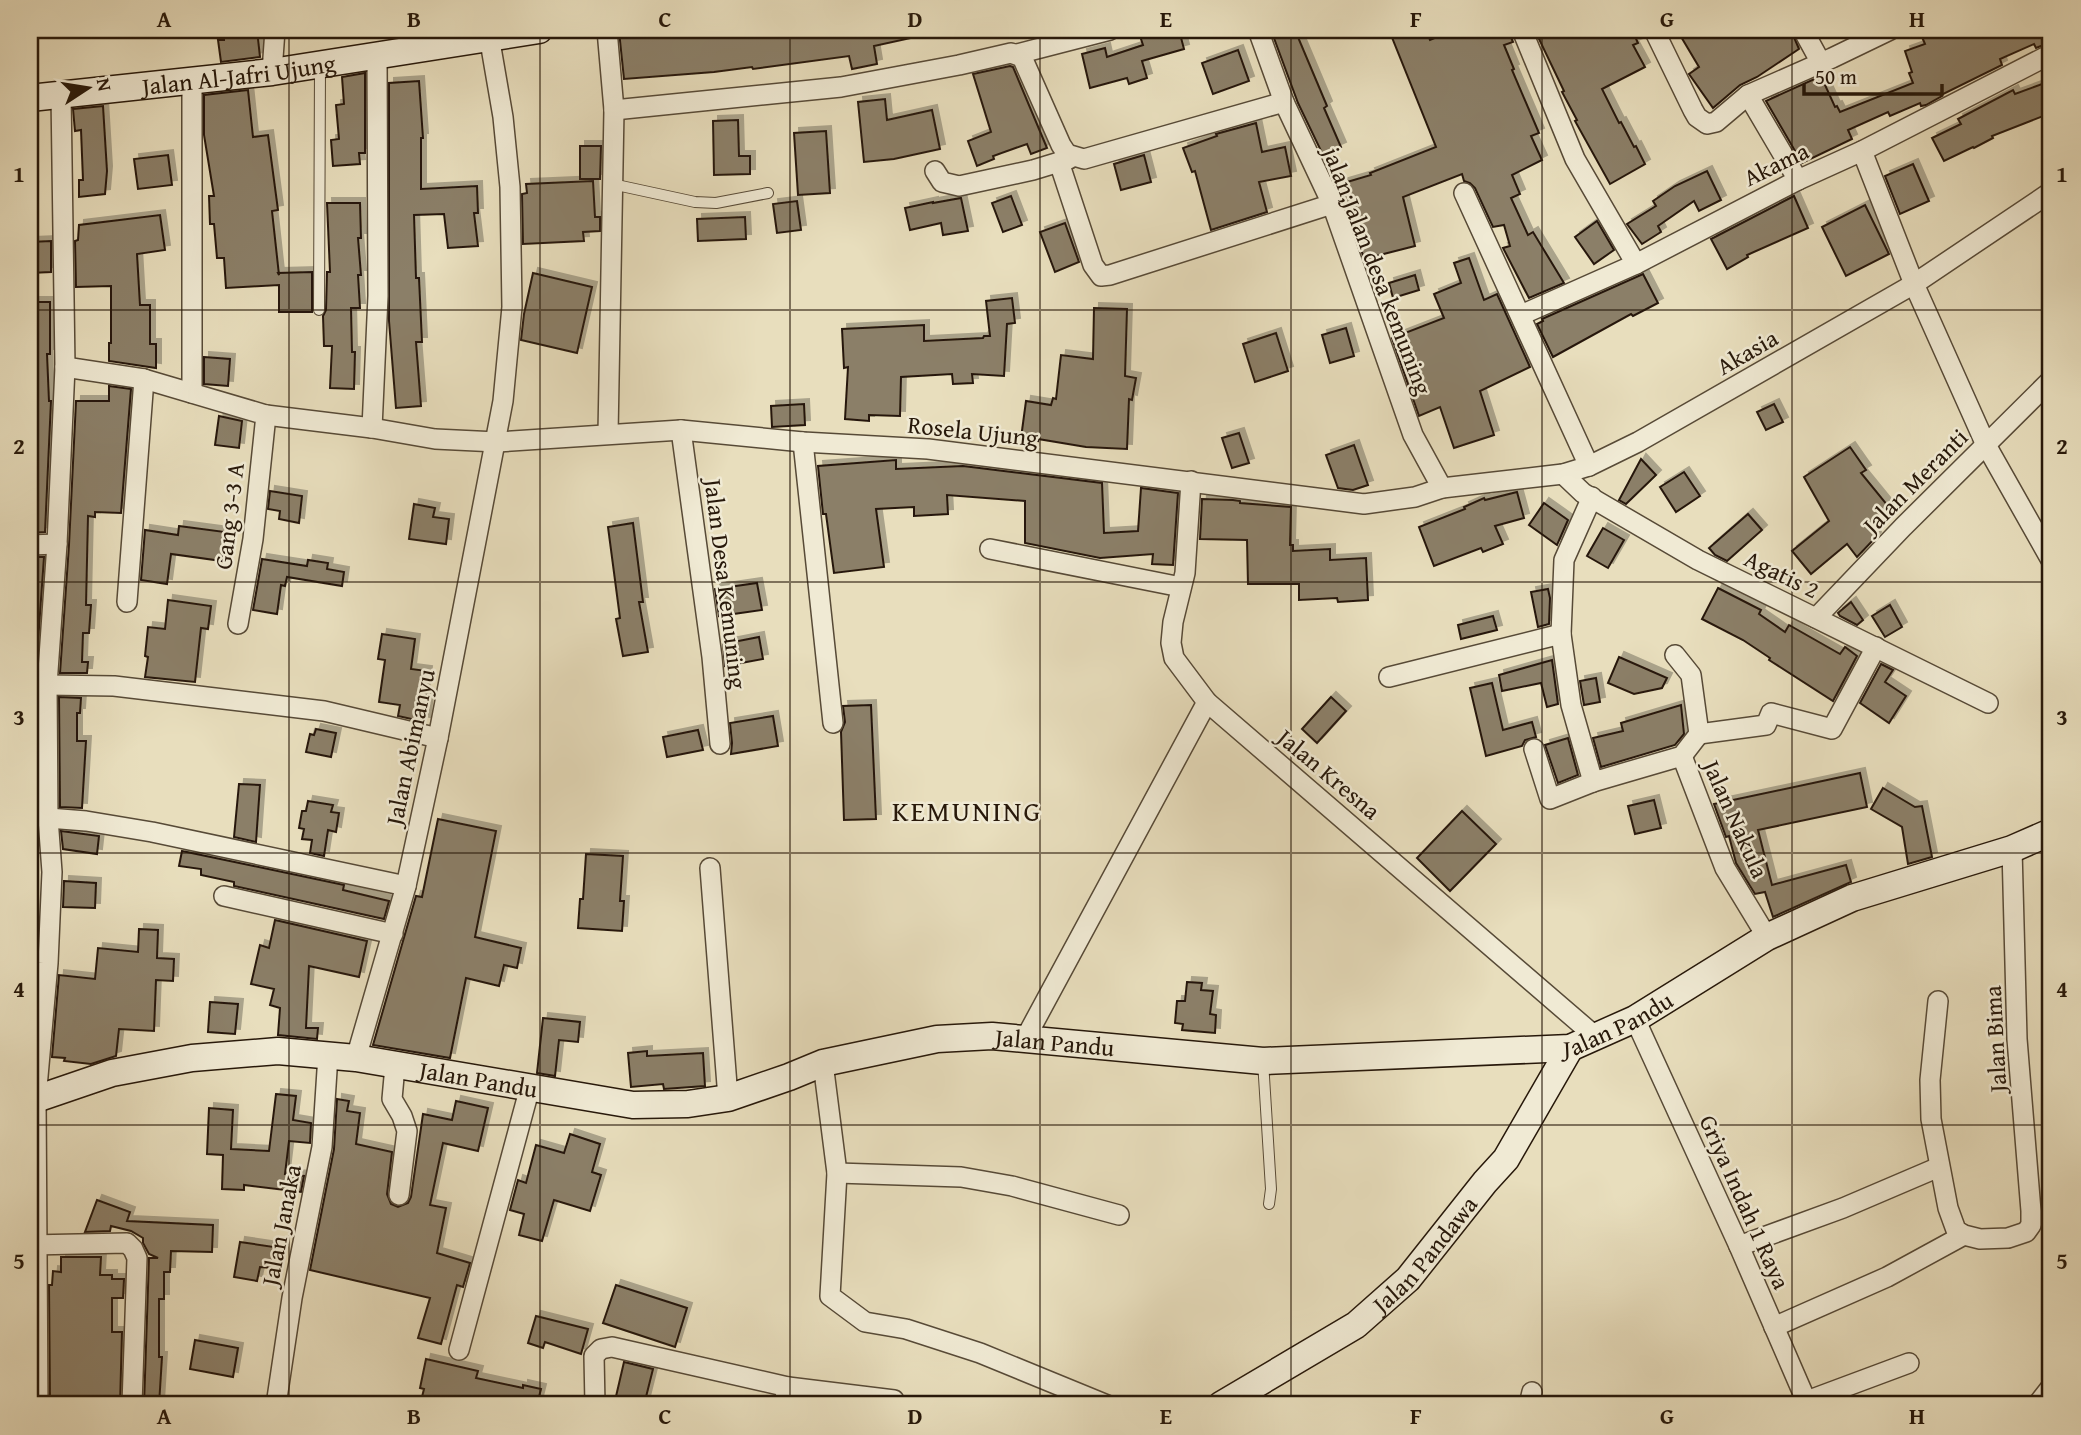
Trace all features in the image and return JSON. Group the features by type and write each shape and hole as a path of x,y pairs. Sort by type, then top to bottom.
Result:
{"street":[{"path":"272,72 275,30"},
{"name":"Jalan Al-Jafri Ujung","path":"30,98 272,72 377,56 489,34 540,30"},
{"path":"607,30 614,110 608,434"},
{"path":"1017,54 1110,30"},
{"name":"jalan;Jalan desa kemuning","path":"1258,30 1284,102 1332,204 1413,435 1441,488"},
{"path":"1522,30 1575,159 1636,264"},
{"path":"1654,30 1697,117 1707,124 1716,122 1748,95 1890,30"},
{"path":"1804,30 1821,63"},
{"name":"Jalan Abimanyu","path":"356,1058 406,886 438,738 503,401 512,307 510,187 503,117 489,34"},
{"path":"614,110 841,87 1011,53 1022,57 1067,154 1066,160 1093,265 1101,276 1332,204"},
{"name":"Akama","path":"1521,315 1636,264 2051,54"},
{"path":"372,428 378,296 377,56"},
{"path":"191,393 192,80"},
{"path":"38,1405 33,1100 48,963 52,872 39,815 57,544 65,367 61,94"},
{"path":"1748,95 1798,180"},
{"path":"935,171 942,182 959,186 1066,160 1094,158 1284,102"},
{"path":"1863,151 1914,284 1986,445 2051,560"},
{"name":"Akasia","path":"1441,488 1563,474 1589,466 1638,442 1914,284 2051,192"},
{"path":"1464,193 1589,466"},
{"name":"Rosela Ujung","path":"65,367 144,379 266,415 435,439 496,442 681,430 803,442 928,449 1364,504 1415,497 1441,488"},
{"path":"127,602 144,379"},
{"name":"Jalan Meranti","path":"1816,618 2051,380"},
{"name":"Gang 3-3 A","path":"238,624 253,539 266,415"},
{"name":"Jalan Desa Kemuning","path":"681,430 712,657 720,744"},
{"path":"803,442 833,723"},
{"name":"Agatis 2","path":"1563,474 1592,497 1698,560 1987,703"},
{"name":"Jalan Kresna","path":"1191,481 1185,573 1173,622 1171,643 1174,658 1207,702 1437,897 1596,1037"},
{"path":"1592,497 1564,560 1562,634 1571,705 1593,782"},
{"path":"30,545 57,544"},
{"path":"990,549 1181,587"},
{"path":"1389,677 1562,634"},
{"path":"1534,749 1550,799 1593,782 1682,756 1699,734 1766,725 1771,713 1832,729 1876,648"},
{"path":"1675,655 1691,676 1699,734"},
{"path":"47,685 114,686 324,711 438,738"},
{"path":"1025,1039 1207,702"},
{"name":"Jalan Nakula","path":"1682,756 1725,868 1768,937"},
{"path":"39,815 152,832 406,886"},
{"name":"Jalan Pandu","path":"33,1100 112,1073 192,1058 278,1051 356,1058 633,1105 688,1104 728,1098 823,1063 937,1039 992,1036 1263,1061 1570,1048 1635,1019 1768,937 1852,898 2012,849 2051,832"},
{"name":"Jalan Bima","path":"1964,1235 1980,1239 2008,1238 2026,1232 2031,1225 2017,1039 2012,849"},
{"path":"710,869 728,1098"},
{"path":"224,896 393,934"},
{"path":"1774,1326 1875,1283 1964,1235 1956,1230 1948,1208 1931,1119 1930,1080 1938,1002"},
{"name":"Griya Indah 1 Raya","path":"1635,1019 1739,1246 1807,1403"},
{"name":"Jalan Pandawa","path":"1221,1405 1356,1325 1408,1279 1506,1159 1570,1048"},
{"name":"Jalan Janaka","path":"276,1405 292,1298 322,1147 328,1055"},
{"path":"823,1063 837,1173 830,1296 866,1322 906,1329 981,1353 1107,1405"},
{"path":"395,1066 393,1099 407,1131 400,1195"},
{"path":"459,1350 530,1087"},
{"path":"1739,1246 1843,1208 1939,1167"},
{"path":"837,1173 961,1177 1012,1186 1119,1215"},
{"path":"34,1245 127,1243 133,1249 137,1258 131,1405"},
{"path":"595,1405 594,1356 601,1349 612,1347 786,1396 894,1399"},
{"path":"1807,1403 1909,1363"},
{"path":"2037,1405 2051,1387"}],"lane":[{"path":"319,310 320,65"},
{"path":"612,184 695,202 716,202 768,193"},
{"path":"1263,1061 1271,1189 1269,1204"}],"building":[{"path":"224,30 257,30 260,57 221,62 218,40 224,40"},
{"path":"650,30 651,35 701,30 920,30 920,36 874,46 877,64 852,69 849,56 753,69 624,79 619,31"},
{"path":"1138,30 1179,30 1184,49 1142,61 1147,78 1129,84 1127,78 1090,88 1082,54 1105,48 1107,57 1143,45"},
{"path":"1271,30 1295,30 1341,147 1323,155 1298,103"},
{"path":"1389,30 1426,30 1430,40 1454,30 1508,30 1513,42 1504,45 1539,133 1531,136 1542,160 1512,175 1520,194 1511,198 1528,235 1533,232 1564,283 1529,298 1503,248 1510,246 1504,225 1493,227 1475,188 1464,181 1462,174 1403,197 1415,246 1364,259 1337,185 1371,175 1370,173 1436,147"},
{"path":"1559,30 1632,30 1638,43 1633,45 1645,67 1602,89 1619,123 1621,122 1645,164 1610,184 1575,121 1577,120 1539,39"},
{"path":"1677,30 1791,30 1799,49 1740,85 1713,108 1689,74 1699,67"},
{"path":"1919,30 2051,30 2051,42 2036,48 2034,44 2000,59 2002,65 1926,105 1921,106 1920,103 1890,116 1888,112 1848,130 1852,139 1802,163 1766,101 1821,76 1840,112 1913,83 1905,51 1925,44"},
{"path":"1238,50 1249,81 1213,94 1202,63"},
{"path":"1013,67 1047,148 1031,154 1027,144 993,156 994,159 977,166 968,141 991,132 973,74"},
{"path":"365,73 365,153 359,153 360,164 333,166 331,140 339,139 336,105 344,104 342,77"},
{"path":"419,81 423,138 421,189 477,186 478,213 474,213 478,246 448,248 444,214 414,215 422,342 416,342 421,406 396,408 389,321 389,83"},
{"path":"2042,84 2051,113 1992,136 1993,138 1974,148 1944,161 1932,138 1961,124 1958,119 2013,90 2015,94"},
{"path":"248,90 253,137 268,135 278,210 272,211 279,273 312,272 312,312 279,312 279,285 226,288 224,258 217,258 214,224 210,224 209,196 214,196 204,135 204,95"},
{"path":"885,99 887,120 932,110 940,149 894,159 864,162 858,102"},
{"path":"103,106 107,171 105,194 79,197 79,180 83,180 81,130 75,131 73,109"},
{"path":"738,120 739,156 750,156 750,174 714,175 713,121"},
{"path":"1256,123 1262,152 1285,147 1291,176 1259,182 1267,212 1211,230 1195,171 1192,172 1183,148 1217,136 1216,134"},
{"path":"826,131 830,193 798,195 794,133"},
{"path":"580,146 601,146 600,179 580,179"},
{"path":"168,155 172,185 138,189 134,159"},
{"path":"1144,155 1151,182 1121,190 1114,164"},
{"path":"1913,164 1929,201 1900,214 1885,176"},
{"path":"1707,171 1721,200 1699,211 1694,201 1658,226 1661,232 1642,244 1627,224 1656,206 1653,201 1675,186"},
{"path":"593,181 595,217 600,217 600,231 583,232 584,241 523,244 522,194 527,193 526,184"},
{"path":"1011,196 1022,225 1003,232 992,203"},
{"path":"1794,196 1808,228 1747,255 1748,257 1727,269 1711,239"},
{"path":"961,198 968,231 943,235 941,223 910,230 905,208"},
{"path":"797,201 801,230 777,233 773,204"},
{"path":"327,203 360,203 360,308 351,308 352,352 355,352 354,389 330,388 332,346 324,346 323,316 326,310 327,272 330,272"},
{"path":"1865,205 1889,254 1846,276 1822,227"},
{"path":"160,215 165,250 137,254 140,305 150,305 150,344 156,344 156,368 109,361 111,286 76,287 75,241 78,240 79,225"},
{"path":"745,217 746,239 698,241 697,219"},
{"path":"1597,221 1614,250 1594,264 1575,237"},
{"path":"1065,223 1079,262 1055,272 1040,232"},
{"path":"51,241 51,272 30,273 30,242"},
{"path":"1469,258 1484,300 1497,294 1530,367 1480,391 1494,435 1454,448 1440,407 1419,416 1392,338 1444,318 1434,294 1461,283 1454,263"},
{"path":"533,273 592,287 577,353 521,340"},
{"path":"1643,274 1658,303 1633,316 1631,314 1553,357 1537,324 1543,321 1542,319"},
{"path":"1415,275 1419,290 1393,298 1389,283"},
{"path":"1012,298 1015,323 1007,324 1004,376 972,374 973,383 953,384 952,374 901,377 900,416 869,415 869,421 845,419 848,367 844,368 842,329 924,325 924,341 983,338 990,336 986,301"},
{"path":"30,302 50,302 50,354 47,354 51,401 45,532 30,533"},
{"path":"1094,308 1127,309 1125,376 1136,378 1132,400 1129,399 1127,449 1086,447 1021,438 1026,401 1051,405 1053,398 1056,399 1061,355 1093,359"},
{"path":"1346,328 1354,356 1330,363 1322,335"},
{"path":"1276,333 1288,371 1255,382 1243,344"},
{"path":"204,357 230,359 228,386 204,384"},
{"path":"109,386 131,389 121,513 95,512 95,517 88,516 86,605 91,605 89,633 83,633 82,662 88,662 87,673 60,673 76,401 109,401"},
{"path":"804,404 805,425 772,427 771,406"},
{"path":"1774,404 1783,422 1766,430 1757,412"},
{"path":"219,416 242,421 239,448 215,445"},
{"path":"1239,433 1249,463 1232,468 1222,438"},
{"path":"1354,445 1368,485 1353,490 1338,488 1326,455"},
{"path":"1850,447 1866,470 1861,473 1893,512 1871,530 1876,537 1857,557 1847,544 1811,574 1792,551 1829,521 1804,477"},
{"path":"1641,459 1656,475 1626,504 1619,500"},
{"path":"896,460 896,469 963,466 1102,483 1104,533 1138,531 1141,488 1178,493 1173,565 1152,564 1153,554 1100,558 1025,543 1025,501 947,495 948,514 914,516 914,507 876,509 884,567 834,573 826,514 823,514 818,466"},
{"path":"1684,472 1700,496 1676,512 1660,487"},
{"path":"270,491 302,496 299,523 279,519 280,511 268,509"},
{"path":"1517,492 1524,518 1495,526 1503,544 1483,552 1481,548 1434,566 1419,527 1465,509 1464,507 1484,498 1485,500"},
{"path":"1202,499 1291,507 1290,545 1293,545 1293,551 1330,549 1330,560 1366,558 1368,600 1299,600 1299,584 1248,584 1247,540 1200,539"},
{"path":"1544,503 1568,520 1557,545 1529,525"},
{"path":"414,504 435,508 433,517 449,519 446,544 409,539"},
{"path":"1748,514 1762,530 1727,561 1715,555 1709,548"},
{"path":"633,523 643,602 639,602 648,652 623,656 616,619 620,618 608,527"},
{"path":"179,526 225,532 222,561 171,554 167,584 141,580 145,530 178,535"},
{"path":"1603,528 1624,540 1608,568 1587,556"},
{"path":"30,557 44,557 35,684 35,780 30,779"},
{"path":"262,559 307,566 308,560 328,563 327,569 344,572 342,586 287,577 285,586 281,585 277,614 253,610"},
{"path":"757,583 762,610 719,616 715,589"},
{"path":"1718,588 1761,610 1759,614 1785,632 1789,625 1840,654 1845,647 1857,656 1833,701 1743,640 1702,619"},
{"path":"1548,589 1549,624 1538,627 1531,592"},
{"path":"168,600 211,606 208,629 201,628 195,682 145,677 148,627 165,629"},
{"path":"1851,602 1863,620 1857,625 1838,613"},
{"path":"1890,605 1902,627 1885,637 1872,616"},
{"path":"1493,616 1497,630 1461,639 1458,625"},
{"path":"382,634 415,639 411,669 427,671 424,694 429,695 425,722 398,716 400,705 379,702 385,660 378,659"},
{"path":"759,637 763,659 725,666 723,644"},
{"path":"1619,657 1667,678 1662,688 1634,694 1608,683"},
{"path":"1552,660 1558,704 1547,707 1541,683 1502,691 1499,675"},
{"path":"1881,664 1893,670 1885,682 1906,696 1889,723 1860,703"},
{"path":"1596,678 1600,702 1584,705 1580,681"},
{"path":"1492,683 1503,730 1532,722 1536,737 1525,740 1522,746 1486,756 1470,688"},
{"path":"59,697 81,698 80,713 77,713 77,741 86,741 82,808 60,807"},
{"path":"1331,697 1346,711 1317,743 1302,729"},
{"path":"871,705 876,819 844,820 841,732 845,722 843,706"},
{"path":"1681,705 1684,734 1675,745 1601,767 1593,738 1623,731 1621,723"},
{"path":"773,716 778,746 731,754 730,723"},
{"path":"316,729 336,733 331,757 306,752 310,734 314,735"},
{"path":"698,730 703,750 667,757 663,737"},
{"path":"1568,738 1578,775 1558,783 1545,745"},
{"path":"1860,773 1867,807 1758,830 1772,885 1846,865 1851,882 1773,917 1765,892 1755,894 1736,863 1729,836 1726,837 1714,804"},
{"path":"239,784 260,785 256,842 234,837"},
{"path":"1883,788 1915,807 1922,806 1932,857 1908,864 1902,827 1871,809"},
{"path":"1654,800 1661,828 1635,834 1628,806"},
{"path":"308,801 333,805 331,812 339,813 336,832 328,830 324,856 310,853 312,840 302,839 304,829 299,828 302,811 306,811"},
{"path":"1462,811 1496,844 1450,891 1417,858"},
{"path":"438,819 496,831 475,937 521,948 517,968 504,965 499,986 466,978 450,1058 373,1045 416,896 422,897"},
{"path":"61,831 99,836 97,854 63,849"},
{"path":"182,851 344,885 343,890 389,901 384,919 234,886 234,882 201,875 201,869 179,866"},
{"path":"586,854 623,856 620,901 624,901 622,931 578,928"},
{"path":"64,881 96,883 95,908 63,907"},
{"path":"275,920 367,941 359,977 309,966 306,1028 318,1028 317,1039 278,1035 280,1008 270,1005 274,989 251,984 260,945 269,948"},
{"path":"139,929 158,930 157,958 174,959 173,981 156,980 154,1031 119,1029 116,1056 91,1064 52,1057 59,975 95,979 98,948 138,952"},
{"path":"1187,982 1202,983 1201,990 1213,991 1210,1014 1216,1015 1215,1033 1182,1030 1183,1024 1175,1023 1177,1001 1185,1001"},
{"path":"210,1002 238,1004 235,1034 208,1032"},
{"path":"543,1018 580,1022 578,1042 559,1040 555,1076 537,1073"},
{"path":"647,1051 647,1056 703,1053 705,1086 664,1089 663,1084 631,1087 628,1053"},
{"path":"276,1094 296,1096 293,1120 311,1123 310,1143 289,1141 285,1174 304,1176 301,1192 244,1185 244,1190 222,1189 223,1155 207,1154 209,1108 233,1110 231,1149 269,1151"},
{"path":"337,1099 349,1101 347,1111 360,1113 356,1144 392,1152 387,1194 391,1204 398,1207 408,1203 411,1197 423,1114 452,1120 456,1101 488,1108 478,1151 443,1143 430,1205 446,1208 437,1253 470,1263 463,1287 457,1285 441,1344 418,1338 430,1298 310,1270 334,1149"},
{"path":"570,1134 600,1144 592,1172 601,1175 590,1211 554,1200 542,1241 519,1235 524,1214 510,1210 518,1180 526,1183 536,1145 564,1153"},
{"path":"97,1200 130,1212 127,1221 213,1225 212,1252 171,1251 170,1272 164,1272 164,1299 159,1299 159,1357 162,1357 159,1405 144,1405 149,1258 158,1258 149,1254 143,1238 131,1231 111,1226 110,1231 85,1232"},
{"path":"240,1242 274,1247 271,1268 260,1267 257,1281 234,1277"},
{"path":"61,1257 101,1257 100,1275 124,1279 123,1298 112,1298 112,1332 122,1332 120,1405 50,1402 49,1285 52,1285 53,1271 61,1272"},
{"path":"616,1285 687,1308 675,1347 603,1323"},
{"path":"536,1316 588,1329 581,1354 545,1342 543,1348 528,1343"},
{"path":"195,1340 238,1348 233,1377 190,1369"},
{"path":"426,1359 478,1371 476,1378 541,1389 537,1405 420,1405 424,1389 420,1388"},
{"path":"624,1362 653,1369 644,1405 614,1405"}],"district":[{"name":"KEMUNING","path":"967,810"}]}
